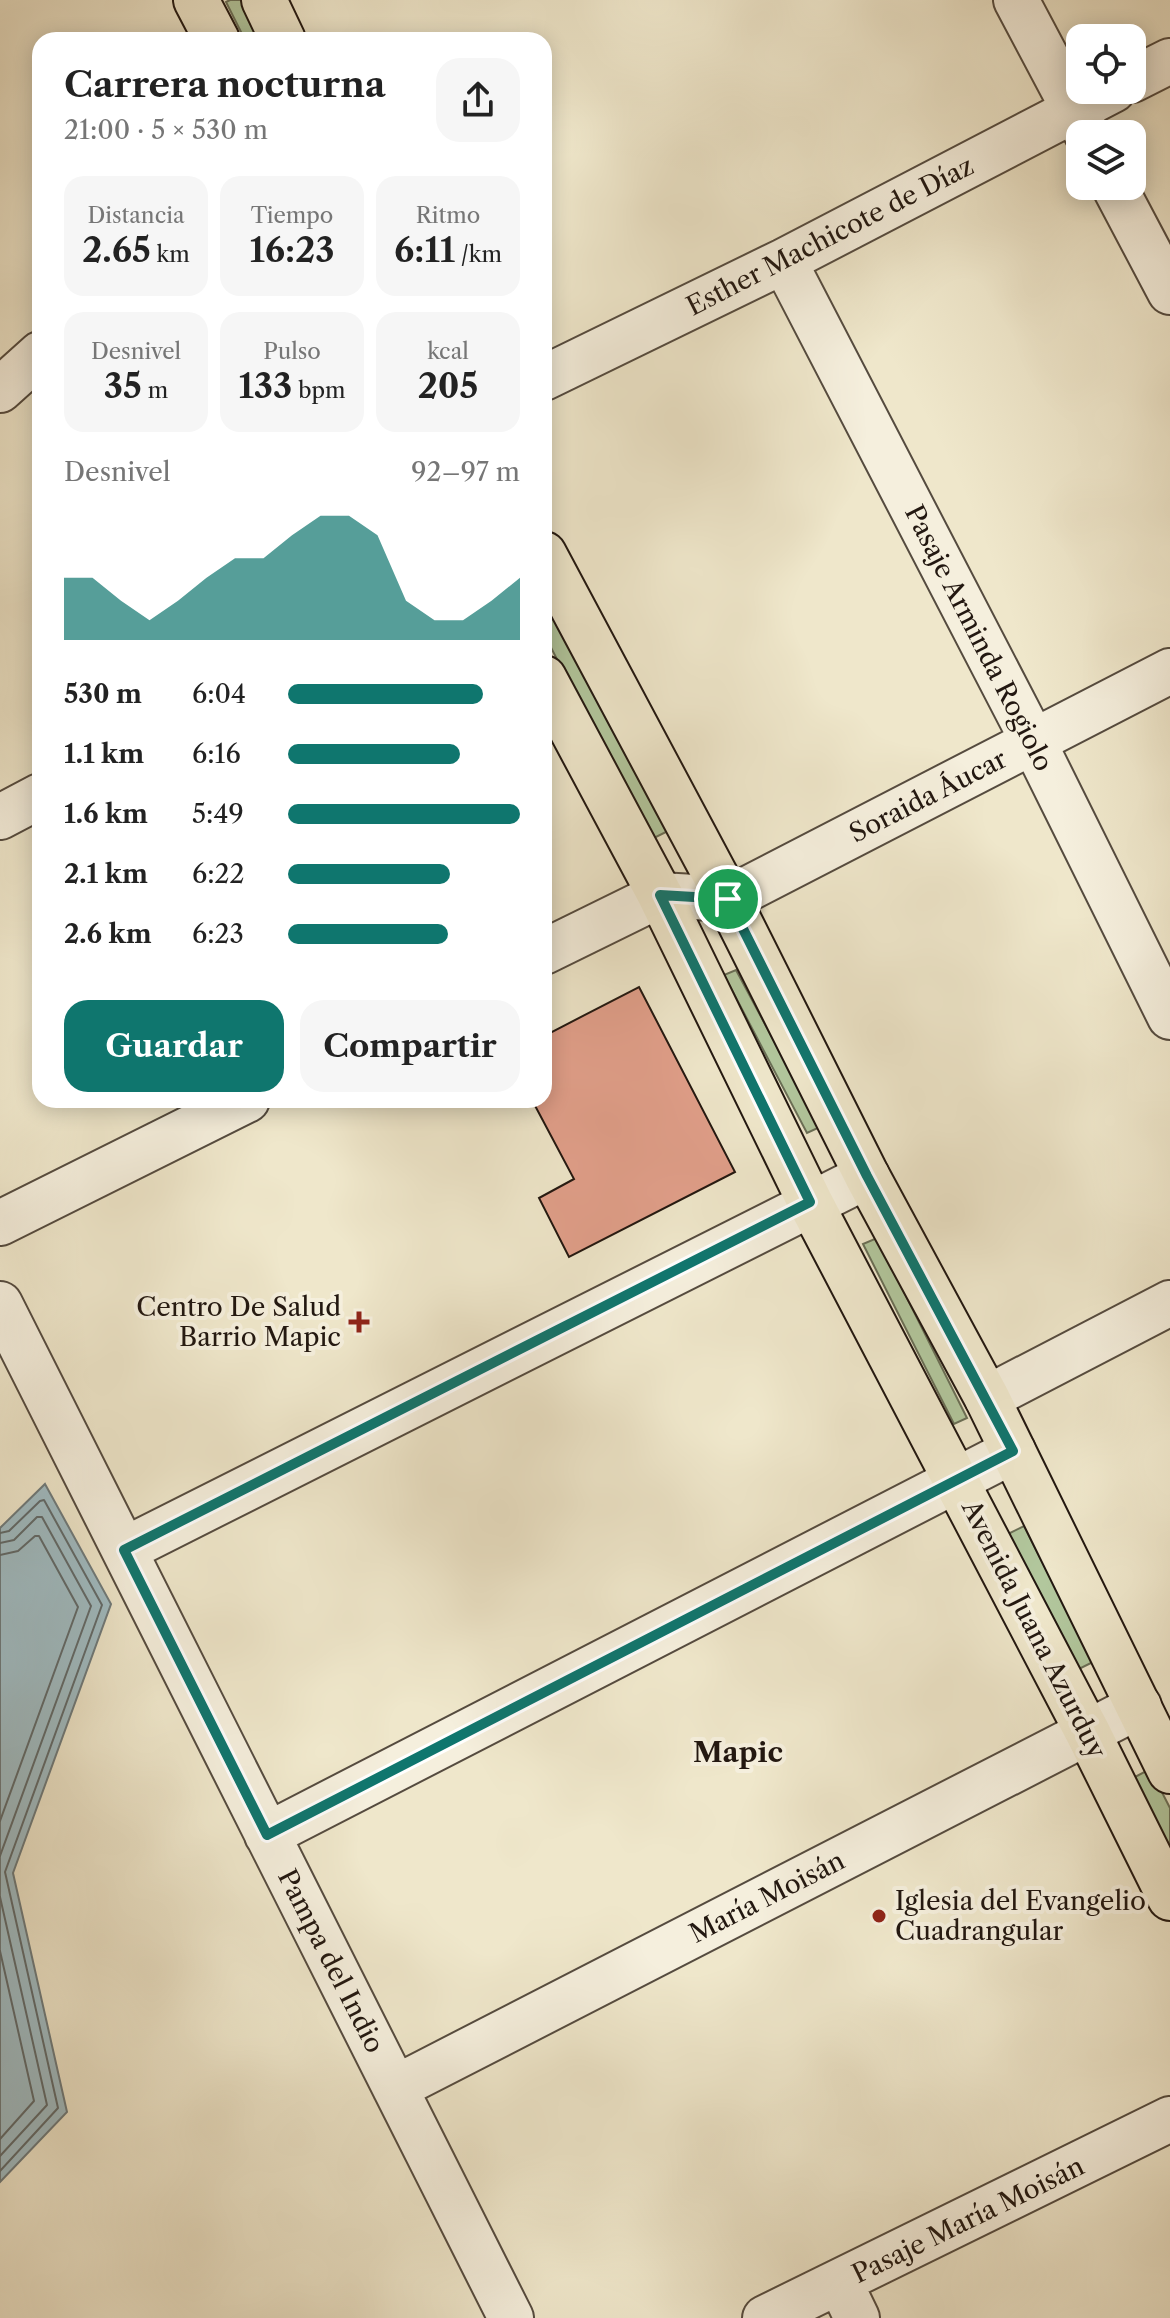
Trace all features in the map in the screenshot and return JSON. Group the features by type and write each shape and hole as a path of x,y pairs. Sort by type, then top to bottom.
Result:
{"main road":[{"path":"196,0 213,32"},
{"path":"264,0 279,32"},
{"path":"552,569 728,899 867,1176 987,1398 1170,1771"},
{"name":"Avenida Juana Azurduy","path":"552,693 660,895 810,1202 1088,1733 1170,1898"}],"street":[{"path":"1016,0 1080,120"},
{"path":"1146,73 1170,61"},
{"name":"Esther Machicote de Díaz","path":"1083,120 1099,104"},
{"name":"Esther Machicote de Díaz","path":"552,374 1066,129"},
{"path":"1121,200 1170,292"},
{"name":"Pasaje Arminda Rogiolo","path":"784,261 1033,741 1170,1017"},
{"path":"0,390 32,361"},
{"name":"Soraida Áucar","path":"728,899 1170,671"},
{"path":"0,817 32,800"},
{"path":"552,948 660,895 728,899"},
{"path":"0,1223 231,1108"},
{"path":"124,1550 810,1202 867,1176"},
{"path":"987,1398 1170,1303"},
{"name":"Pampa del Indio","path":"0,1304 511,2318"},
{"path":"267,1835 1013,1451"},
{"name":"María Moisán","path":"395,2088 1139,1706"},
{"name":"Pasaje María Moisán","path":"765,2318 849,2301 1170,2119"}],"green space":[{"path":"243,0 259,32 241,32 226,2"},
{"path":"552,607 668,831 650,840 552,650"},
{"path":"736,970 820,1127 807,1133 724,975"},
{"path":"877,1238 967,1418 954,1424 863,1244"},
{"path":"1024,1526 1093,1662 1077,1670 1008,1534"},
{"path":"1150,1769 1170,1808 1170,1851 1133,1778"}],"water":[{"path":"45,1484 111,1604 13,1873 67,2112 0,2182 0,1528"}],"building":[{"path":"639,987 735,1172 569,1257 539,1198 574,1179 536,1108 552,1108 552,1032"}],"place":[{"name":"Centro De Salud Barrio Mapic","path":"359,1322"},
{"name":"Iglesia del Evangelio Cuadrangular","path":"879,1916"}],"district":[{"name":"Mapic","path":"738,1752"}],"route":[{"path":"660,895 728,899 867,1176 1013,1451 267,1835 124,1550 810,1202 660,895"}]}
